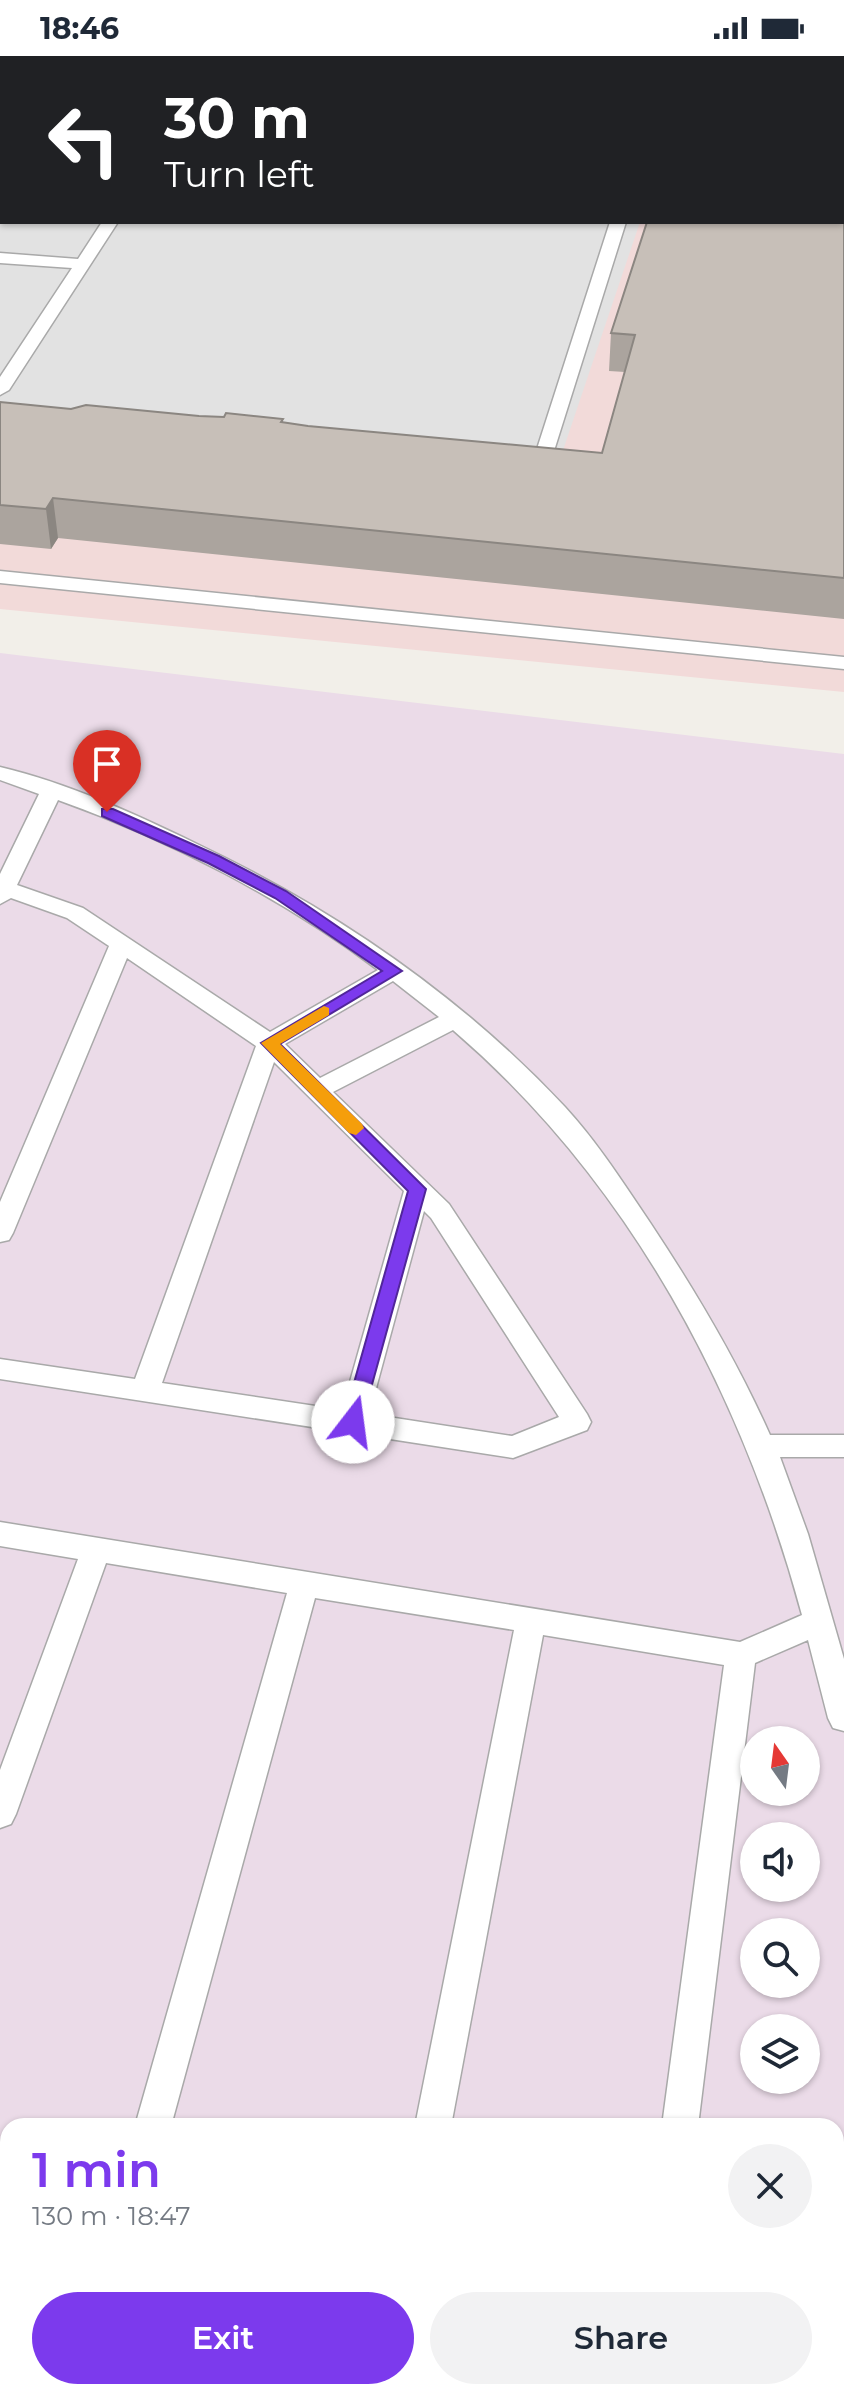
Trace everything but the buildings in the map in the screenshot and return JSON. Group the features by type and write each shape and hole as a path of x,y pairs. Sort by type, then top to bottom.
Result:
{"lane":[{"path":"0,390 109,224"},
{"path":"493,467 531,466 544,454 617,224"},
{"path":"0,258 83,264"},
{"path":"0,577 844,663"},
{"path":"0,773 136,823 281,894 393,971 455,1019 556,1113 597,1164 688,1301 734,1386 772,1473 839,1680 844,1718"},
{"path":"0,1369 513,1447 577,1422 440,1211 269,1043 75,913 2,893 51,792"},
{"path":"0,1233 121,944"},
{"path":"145,1391 269,1043 393,971"},
{"path":"317,1090 455,1019"},
{"path":"353,1422 417,1189"},
{"path":"760,1446 844,1446"},
{"path":"0,1534 741,1655 818,1622"},
{"path":"0,1814 96,1550"},
{"path":"155,2118 304,1584"},
{"path":"435,2118 531,1621"},
{"path":"681,2118 741,1655"}],"shaded area":[{"path":"0,224 844,224 844,692 0,609"},
{"path":"0,224 639,224 555,474 0,427"},
{"path":"0,653 844,754 844,2118 0,2118"}],"slow traffic":[{"path":"324,1012 269,1043 356,1128"}],"route":[{"path":"107,812 213,859 281,894 393,971 269,1043 417,1189 353,1422"}]}
